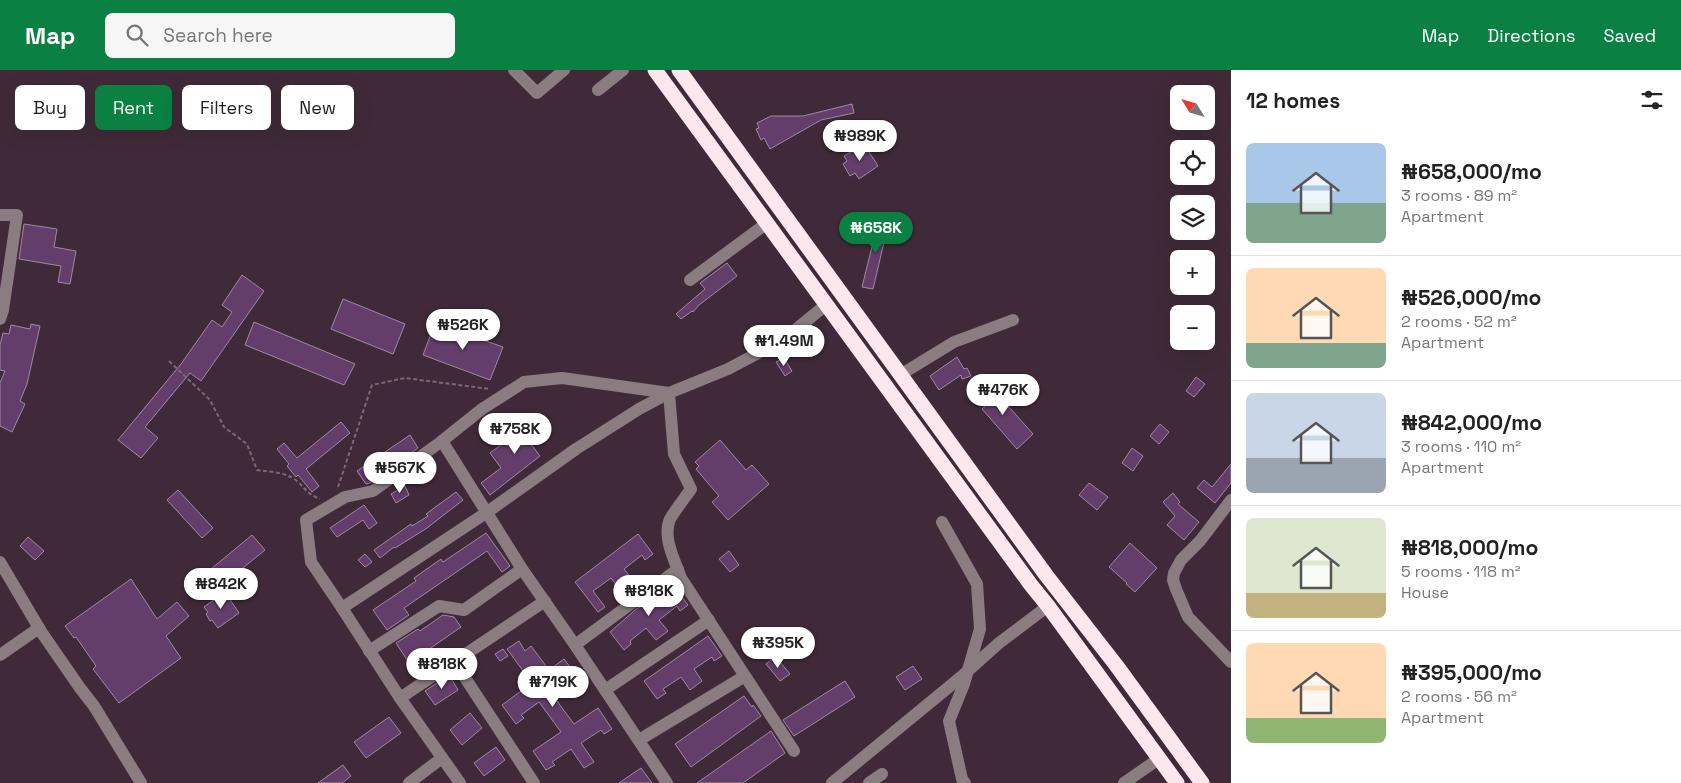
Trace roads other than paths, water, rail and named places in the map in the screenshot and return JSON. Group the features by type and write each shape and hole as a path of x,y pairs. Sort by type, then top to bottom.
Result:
{"highway":[{"path":"655,70 1177,783"},
{"path":"679,70 1040,567 1202,783"}],"street":[{"path":"514,70 537,93 564,70"},
{"path":"598,90 623,70"},
{"path":"0,215 17,215 3,310 0,319"},
{"path":"690,280 767,223"},
{"path":"342,608 486,513 576,449 639,408 728,369 783,340 827,304"},
{"path":"900,374 954,342 1013,320"},
{"path":"460,783 400,698 311,562 306,520 345,497 373,491 442,441 482,409 524,382 562,378 669,394"},
{"path":"669,394 674,454 691,489 670,521 668,535 670,548 681,578 794,751"},
{"path":"442,441 522,569 667,783"},
{"path":"1231,500 1200,541 1181,560 1174,573 1173,580 1188,616 1231,662"},
{"path":"942,522 977,584 980,629 968,671 949,721 964,783"},
{"path":"0,562 39,628 94,706 141,783"},
{"path":"370,651 439,606 464,610 522,569"},
{"path":"575,645 678,570"},
{"path":"400,698 545,601"},
{"path":"832,783 968,671 999,643 1048,606"},
{"path":"605,690 709,620"},
{"path":"0,656 39,628"},
{"path":"454,661 534,783"},
{"path":"638,740 745,676"},
{"path":"409,783 442,758"},
{"path":"1124,783 1160,758"},
{"path":"870,783 882,774"}]}
